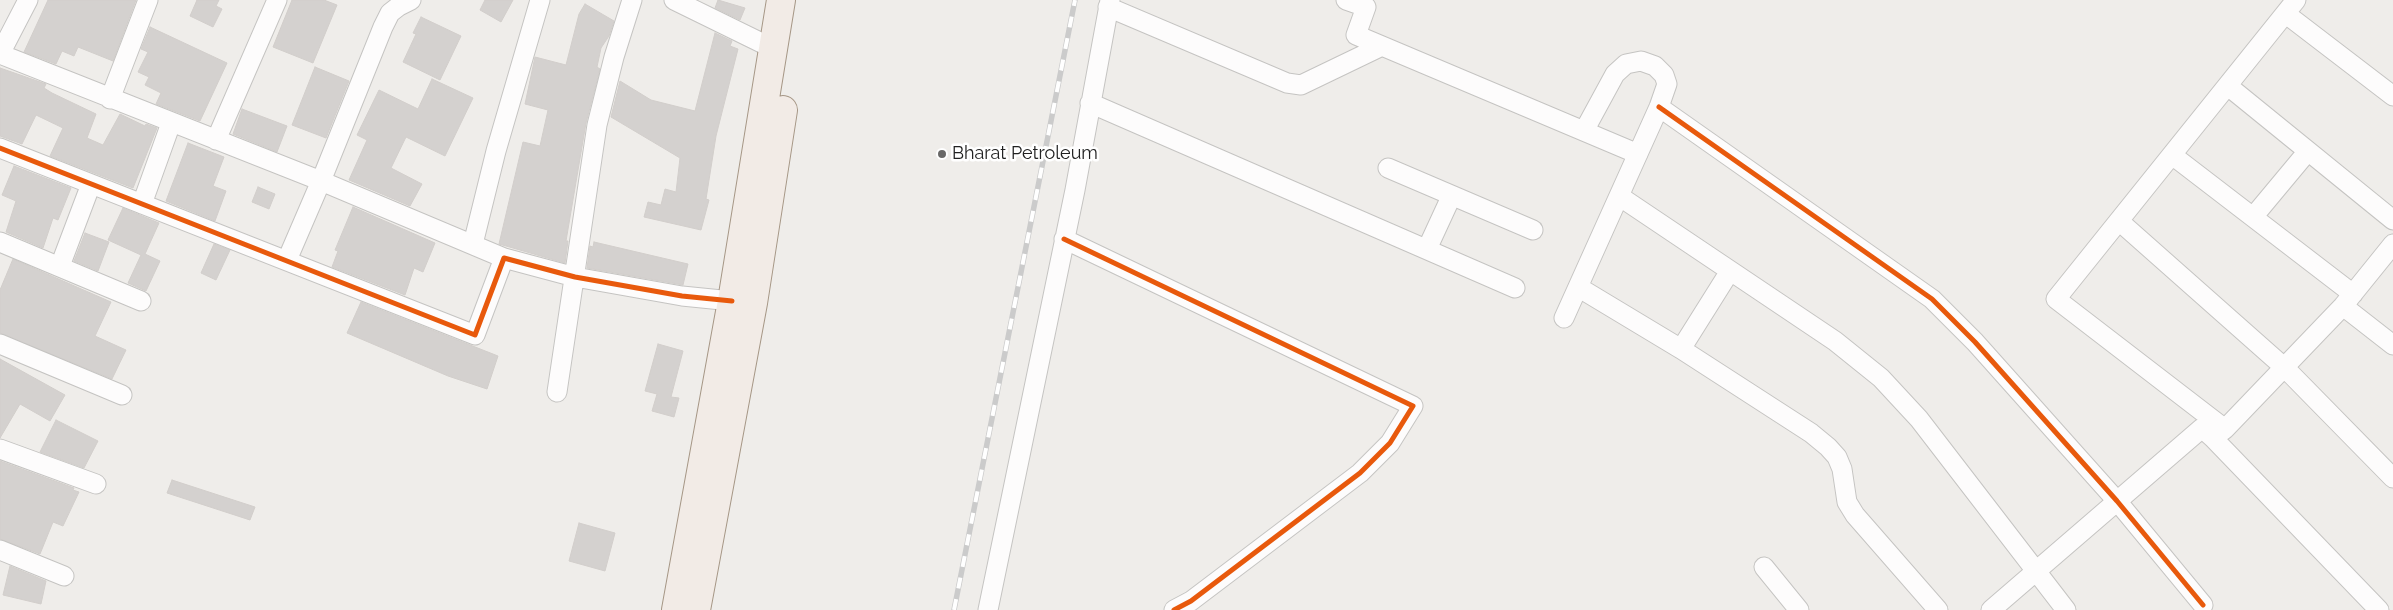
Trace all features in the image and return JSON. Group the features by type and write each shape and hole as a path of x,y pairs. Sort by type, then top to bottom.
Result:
{"main road":[{"path":"676,610 732,301 781,0"},
{"path":"696,610 753,303 800,0"}],"street":[{"path":"28,0 0,54 321,181 504,258 575,277 682,296 732,301"},
{"path":"110,99 148,0"},
{"path":"216,140 277,0"},
{"path":"287,260 390,13 411,0"},
{"path":"472,244 496,150 540,0"},
{"path":"557,392 598,125 614,56 632,0"},
{"path":"674,0 774,48"},
{"path":"1346,0 1366,7 1356,35 1638,154"},
{"path":"988,610 1064,238 1109,4 1287,83 1301,85 1382,46"},
{"path":"2379,610 2219,434 2056,299 2291,7 2393,96"},
{"path":"1564,318 1659,107 1667,84 1664,75 1655,66 1641,61 1626,64 1615,74 1584,131"},
{"path":"2228,86 2393,220"},
{"path":"1090,103 1515,288"},
{"path":"1659,107 1932,299 1975,342 2116,501 2203,605"},
{"path":"142,204 171,123"},
{"path":"0,148 475,335 504,258"},
{"path":"2253,217 2308,151"},
{"path":"2172,155 2253,217 2348,300 2393,345"},
{"path":"1388,168 1533,230"},
{"path":"60,266 90,184"},
{"path":"1427,249 1451,196"},
{"path":"1619,196 1834,341 1881,378 1919,419 2066,610"},
{"path":"2119,221 2285,368 2393,478"},
{"path":"1064,238 1413,406 1390,443 1360,473 1191,601 1174,610"},
{"path":"0,242 141,301"},
{"path":"2219,434 2285,368 2348,300 2393,244"},
{"path":"1681,349 1730,271"},
{"path":"1578,286 1681,349 1810,433 1837,456 1847,502 1855,515 1938,610"},
{"path":"0,344 122,395"},
{"path":"1991,610 2202,428 2219,434"},
{"path":"0,448 96,484"},
{"path":"0,550 64,576"},
{"path":"1764,567 1799,610"}],"building":[{"path":"48,0 136,0 113,61 78,47 74,56 62,51 56,64 24,52"},
{"path":"197,0 219,0 216,6 222,9 213,27 190,16"},
{"path":"292,0 324,0 337,5 313,63 273,47"},
{"path":"485,0 513,0 501,22 480,10"},
{"path":"718,0 745,8 740,20 715,8"},
{"path":"585,4 614,21 609,36 601,48 597,67 600,69 586,123 566,241 568,241 565,263 499,244 523,142 540,146 548,110 525,104 535,57 566,65 579,14"},
{"path":"421,17 461,36 440,80 403,62 416,34 413,33"},
{"path":"150,27 227,63 200,121 156,104 161,93 145,85 149,77 138,72 148,52 141,49"},
{"path":"715,33 732,41 730,46 738,49 716,136 706,199 709,200 701,230 644,217 648,202 661,205 665,189 676,192 680,158 611,117 620,81 651,100 695,111"},
{"path":"315,67 349,81 326,138 292,125"},
{"path":"0,68 46,84 44,88 52,93 96,114 87,138 103,145 120,114 145,126 146,124 157,128 133,188 50,156 63,128 36,115 22,144 0,136"},
{"path":"432,79 473,98 445,156 406,137 391,168 422,184 410,206 349,180 367,140 357,135 379,90 418,109"},
{"path":"242,109 287,126 277,152 233,134"},
{"path":"188,143 224,157 213,186 226,191 215,221 166,201"},
{"path":"14,166 71,188 58,220 53,218 43,248 6,232 16,201 2,195"},
{"path":"258,187 275,194 269,209 252,202"},
{"path":"353,207 435,243 423,272 414,268 405,295 332,267 338,251 335,250"},
{"path":"123,208 159,223 145,254 160,261 146,291 128,283 141,255 108,240"},
{"path":"85,233 109,242 98,271 74,261"},
{"path":"594,242 688,264 683,285 587,268 590,246 593,247"},
{"path":"214,244 230,250 216,280 201,273"},
{"path":"13,259 111,302 95,336 126,350 112,379 0,333 0,290"},
{"path":"361,302 498,356 487,389 448,376 347,333"},
{"path":"658,344 683,351 671,397 679,398 674,417 652,411 657,394 645,391"},
{"path":"0,359 65,395 50,421 20,404 0,438"},
{"path":"56,420 98,441 84,468 40,452"},
{"path":"0,461 74,488 73,490 79,492 63,526 53,522 40,554 0,539"},
{"path":"172,480 255,507 250,520 167,493"},
{"path":"579,523 615,533 605,571 569,561"},
{"path":"10,566 46,581 41,604 3,595"}],"railway":[{"path":"954,610 1075,0"}],"cycle path":[{"path":"1659,107 1932,299 1975,342 2117,501 2203,605"},
{"path":"0,148 475,335 504,258 575,277 682,296 732,301"},
{"path":"1064,239 1413,406 1390,443 1360,473 1191,601 1174,610"}],"place":[{"name":"Bharat Petroleum","path":"942,154"}]}
